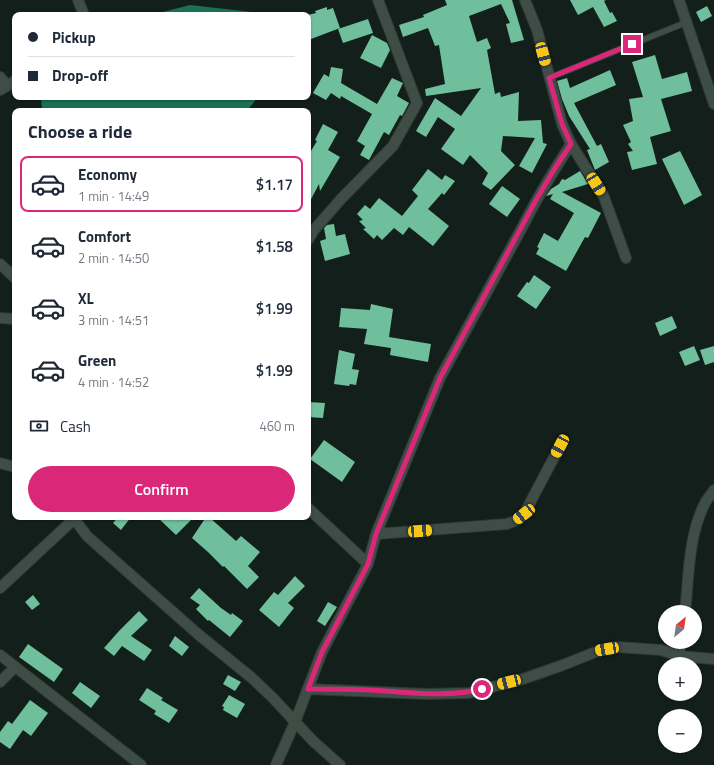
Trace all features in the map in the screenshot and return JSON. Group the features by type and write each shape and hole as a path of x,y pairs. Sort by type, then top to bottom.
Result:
{"street":[{"path":"78,0 83,12"},
{"path":"311,235 342,199 393,146 417,103 378,0"},
{"path":"525,0 537,30 562,124 571,144 604,197 626,258"},
{"path":"679,0 714,104"},
{"path":"0,77 7,86"},
{"path":"276,765 295,722 322,652 368,564 376,534 440,378 536,200 571,144"},
{"path":"0,264 12,275"},
{"path":"0,318 12,319"},
{"path":"376,534 507,524 517,520 524,514 560,446"},
{"path":"0,463 12,466"},
{"path":"686,605 694,533 704,505 714,490"},
{"path":"311,511 368,564"},
{"path":"0,588 71,520"},
{"path":"75,520 87,536 199,635 252,678 272,697 313,742 340,765"},
{"path":"308,689 427,694 469,693 523,679 598,651 617,647 661,650 679,656 714,659"},
{"path":"679,656 680,649"},
{"path":"0,655 141,765"},
{"path":"0,682 15,667"}],"lane":[{"path":"549,78 687,22"}],"shaded area":[{"path":"190,5 252,12 163,12"},
{"path":"41,100 256,100 249,108 42,108"}],"building":[{"path":"445,0 512,0 524,40 511,43 506,24 510,23 501,4 469,16 477,42 487,38 491,48 487,50 495,94 500,92 501,97 519,92 518,121 541,120 543,143 547,144 532,173 519,166 535,138 503,136 501,151 515,165 491,190 482,184 488,173 470,155 463,165 441,149 455,129 438,117 426,137 416,131 435,98 461,116 481,88 426,96 425,89 445,84 439,45 435,46 428,28 403,37 399,25 424,17 423,15 447,5"},
{"path":"570,0 606,0 604,1 610,13 612,12 617,21 604,27 593,7 578,15"},
{"path":"707,6 712,16 701,22 696,12"},
{"path":"327,7 327,10 333,8 340,28 311,39 311,14 316,13 315,11"},
{"path":"368,19 373,33 343,43 338,29"},
{"path":"372,35 387,43 390,50 381,68 360,58"},
{"path":"655,55 662,79 687,72 692,91 661,99 671,131 650,137 657,164 632,170 627,152 633,151 628,144 631,142 623,125 633,121 629,99 643,97 632,62"},
{"path":"331,67 343,69 341,83 377,104 392,78 403,83 397,96 409,103 402,116 400,115 389,135 384,132 369,160 360,155 365,146 357,141 372,114 341,96 340,99 331,93 326,100 313,93 324,74 329,77"},
{"path":"610,70 616,85 574,103 597,146 601,144 609,162 595,170 587,150 590,149 569,116 557,81 567,78 570,88"},
{"path":"323,124 338,132 328,150 340,157 320,191 319,184 311,199 311,151 317,141 315,140"},
{"path":"680,151 702,195 684,205 662,159"},
{"path":"428,169 442,180 445,175 455,181 444,195 442,193 428,209 449,226 433,246 409,227 403,235 394,228 382,240 377,235 374,239 363,229 366,228 359,221 363,220 357,214 365,205 370,209 379,198 402,216 418,196 412,190"},
{"path":"580,171 588,184 562,192 601,213 588,238 585,237 566,271 536,254 539,248 537,247 544,233 558,241 574,213 550,199 553,194 546,196 551,189 559,184 562,179 565,180"},
{"path":"502,186 520,199 507,217 489,204"},
{"path":"334,224 336,236 345,234 350,254 325,261 320,241 326,239 324,228 327,225"},
{"path":"534,275 551,287 536,309 517,296"},
{"path":"371,304 393,309 389,337 431,344 428,362 390,355 391,348 364,344 367,329 339,327 341,308 370,310"},
{"path":"672,316 677,328 660,336 655,323"},
{"path":"694,346 700,360 685,366 679,352"},
{"path":"714,346 714,362 705,365 700,350"},
{"path":"339,350 355,354 352,369 359,370 356,385 350,384 349,386 334,384"},
{"path":"311,402 325,403 323,418 311,417"},
{"path":"324,440 355,462 342,482 311,460"},
{"path":"116,520 129,520 121,530 113,523"},
{"path":"160,520 191,520 176,535"},
{"path":"204,520 212,520 236,541 241,536 260,552 248,566 259,577 247,589 224,566 223,567 192,538"},
{"path":"295,576 305,586 288,603 294,608 279,627 259,610 274,592 278,595"},
{"path":"199,588 221,608 231,615 232,613 243,621 230,637 209,620 208,621 196,609 200,605 190,598"},
{"path":"33,595 40,604 32,610 25,602"},
{"path":"328,602 337,607 325,626 317,621"},
{"path":"139,611 148,620 131,636 152,650 144,661 122,646 114,656 104,648"},
{"path":"175,636 189,647 182,656 169,646"},
{"path":"28,644 63,669 54,682 19,657"},
{"path":"228,675 241,682 235,691 223,684"},
{"path":"80,682 100,696 91,708 72,693"},
{"path":"147,688 163,698 161,700 178,710 169,723 154,714 156,711 139,700"},
{"path":"229,695 245,704 237,718 223,710 224,707 222,706"},
{"path":"30,700 48,713 31,736 23,730 10,749 0,742 0,732 8,721 12,724"}],"route":[{"path":"482,689 469,693 427,694 308,689 322,652 368,564 376,534 440,378 536,200 571,144 562,124 549,78 632,44"}]}
